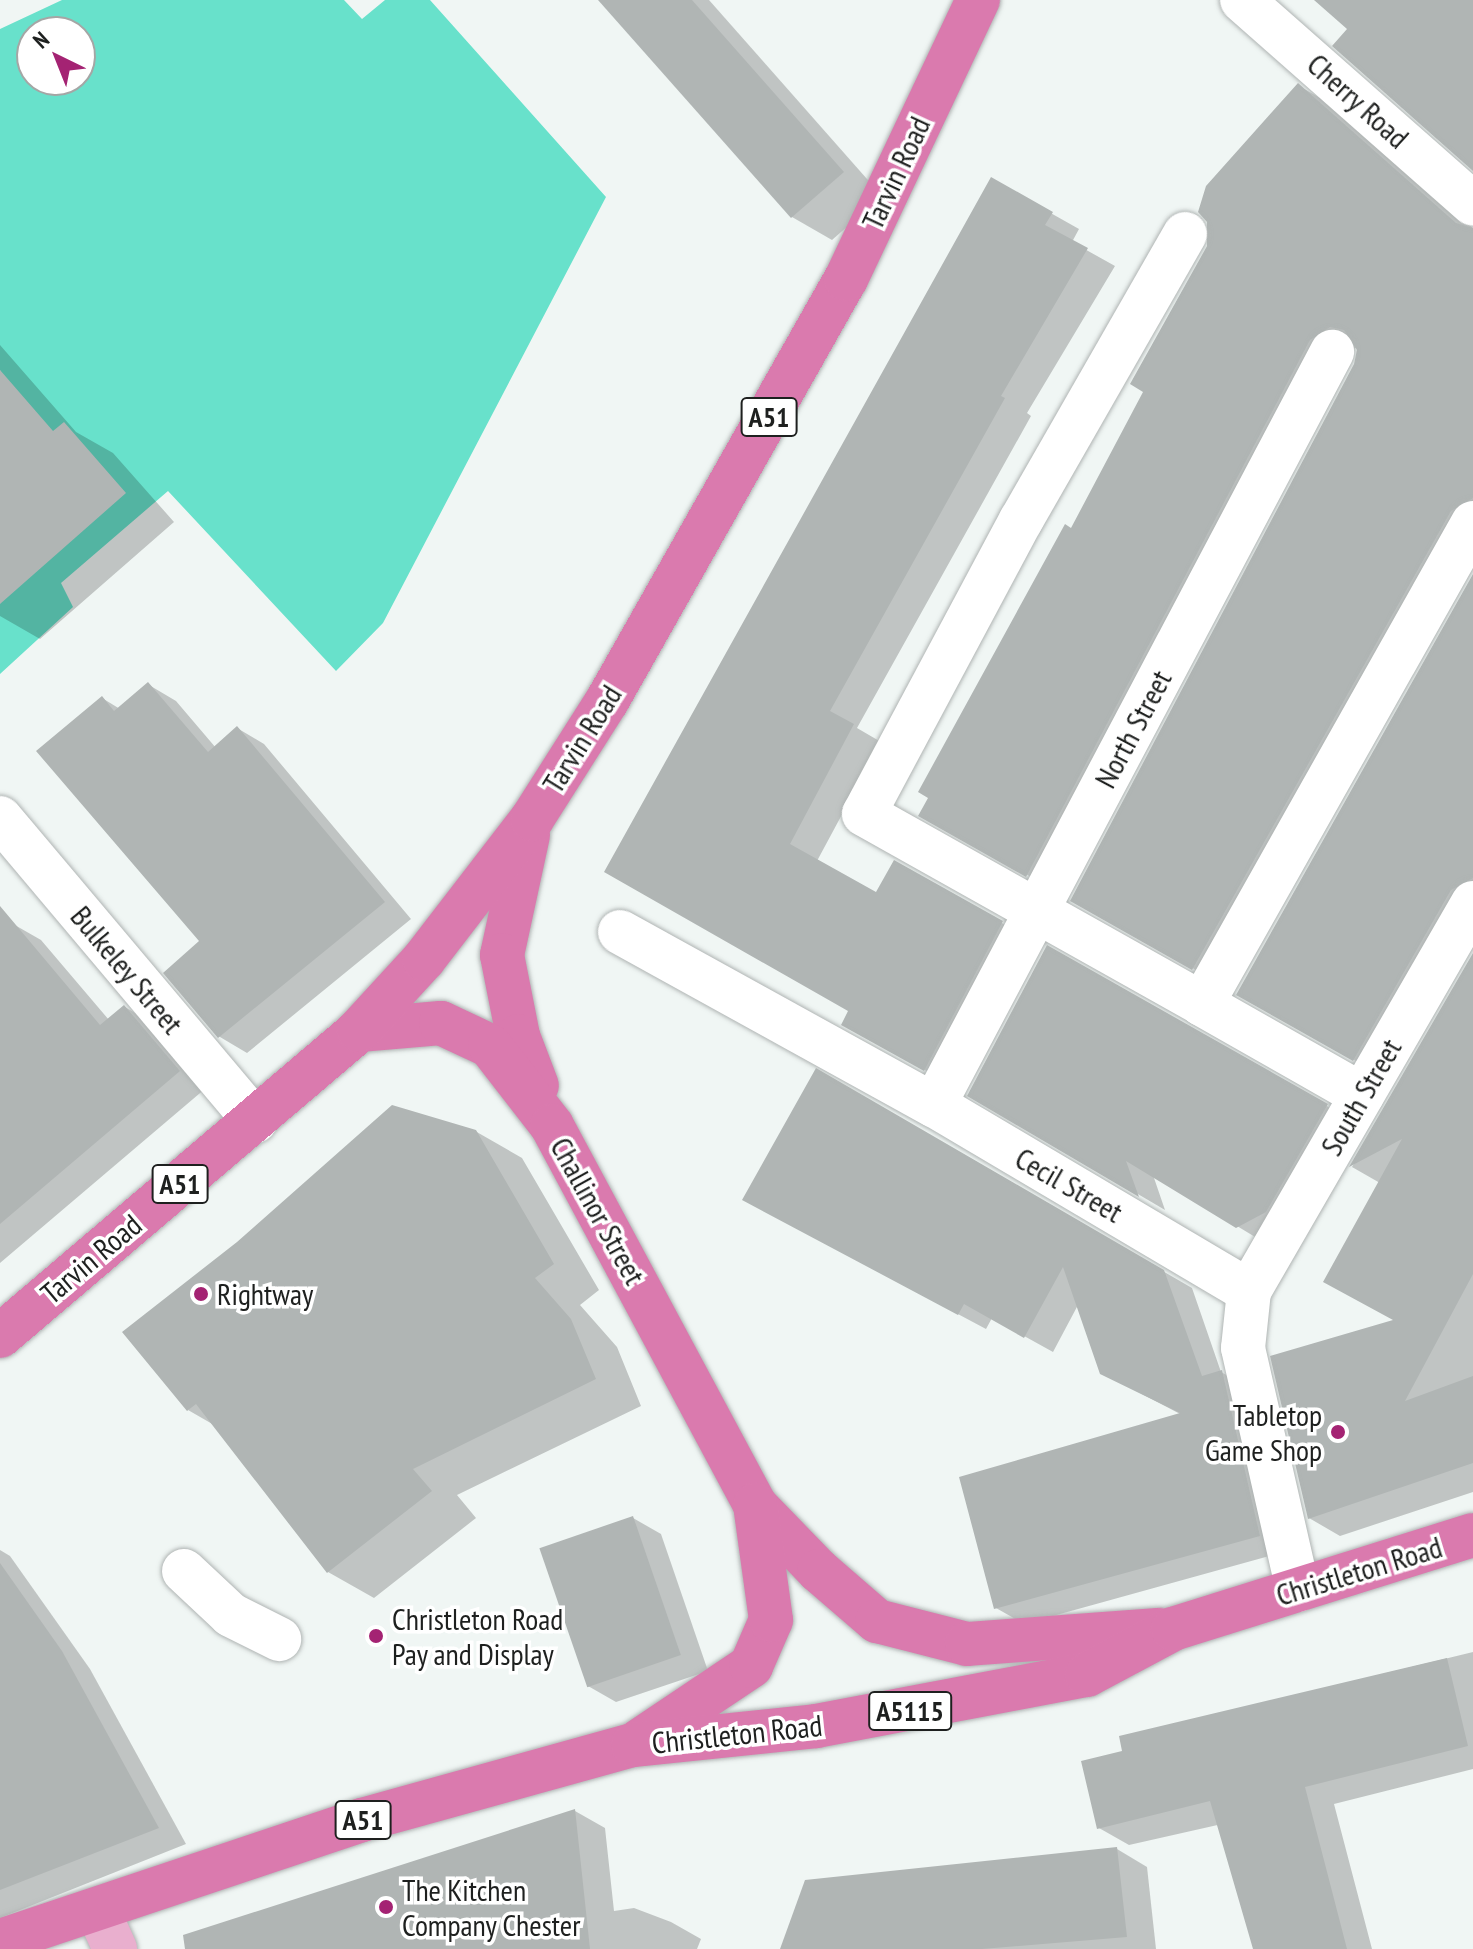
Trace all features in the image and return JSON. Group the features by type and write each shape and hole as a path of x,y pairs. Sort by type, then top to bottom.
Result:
{"highway":[{"name":"Tarvin Road","path":"0,1336 359,1030 424,959 532,819 607,701 846,279 978,0"},
{"path":"532,819 502,955 518,1036 552,1126"},
{"name":"Challinor Street","path":"359,1030 441,1023 490,1046 552,1126 755,1505 819,1571 877,1621 967,1644 1173,1629"},
{"name":"Challinor Street","path":"633,1745 751,1666 771,1620 755,1505"},
{"name":"Christleton Road","path":"0,1941 107,1930 362,1820 633,1745 816,1726 1017,1692 1087,1675 1173,1629 1473,1535"}],"street":[{"name":"Cherry Road","path":"1242,0 1473,204"},
{"path":"1185,234 1021,520 864,814 1362,1095"},
{"name":"North Street","path":"934,1105 1332,352"},
{"path":"1202,1004 1473,523"},
{"name":"Bulkeley Street","path":"0,818 255,1121"},
{"name":"South Street","path":"1249,1291 1473,903"},
{"name":"Cecil Street","path":"620,932 934,1105 1249,1291"},
{"path":"1249,1291 1243,1348 1298,1590"},
{"path":"184,1571 231,1615 279,1639"}],"shaded area":[{"path":"62,0 344,0 362,19 385,0 430,0 606,197 383,623 336,671 168,491 61,583 73,607 0,674 0,604 25,455 0,370 0,29 16,22 16,96 96,96 96,16 28,16"}],"building":[{"path":"598,0 692,0 844,172 791,218"},
{"path":"1314,0 1473,0 1473,171 1332,46 1347,29"},
{"path":"1298,83 1456,223 1473,228 1473,498 1451,511 1192,970 1070,901 1354,364 1357,350 1344,330 1330,327 1310,340 1026,877 918,816 928,798 918,792 1065,524 1071,528 1143,392 1130,384 1207,246 1207,222 1198,212 1206,186"},
{"path":"991,177 1053,212 1045,225 1088,248 1001,396 1005,398 830,711 854,724 790,844 876,892 894,860 1003,921 924,1071 841,1025 848,1011 604,872"},
{"path":"0,370 53,431 64,422 126,493 0,604"},
{"path":"1473,574 1473,878 1451,890 1353,1061 1236,995"},
{"path":"148,682 208,752 237,726 385,902 218,1038 163,973 199,941 36,751 102,696 114,711"},
{"path":"0,906 100,1025 124,1005 180,1071 0,1224"},
{"path":"1047,945 1328,1104 1266,1212 1236,1228 1126,1161 1139,1197 967,1096"},
{"path":"1473,953 1473,1274 1405,1401 1473,1376 1473,1463 1308,1519 1270,1356 1393,1320 1323,1282 1402,1139 1349,1167"},
{"path":"816,1068 1164,1270 1202,1376 1222,1370 1260,1536 994,1609 959,1477 1180,1413 1100,1374 1063,1267 1024,1338 964,1304 958,1315 742,1200"},
{"path":"392,1105 476,1130 554,1264 535,1278 571,1319 596,1379 413,1469 432,1491 327,1573 196,1404 187,1411 122,1332 237,1242"},
{"path":"633,1516 681,1655 587,1687 539,1548"},
{"path":"0,1563 62,1651 159,1828 0,1890"},
{"path":"1447,1658 1468,1746 1305,1787 1347,1949 1253,1949 1210,1801 1097,1829 1081,1761 1122,1751 1119,1736"},
{"path":"575,1809 590,1949 185,1949 183,1935"},
{"path":"1117,1847 1127,1937 982,1949 780,1949 805,1880"}],"place":[{"name":"Rightway","path":"201,1294"},
{"name":"Tabletop Game Shop","path":"1338,1432"},
{"name":"Christleton Road Pay and Display","path":"376,1636"},
{"name":"The Kitchen Company Chester","path":"386,1907"}]}
